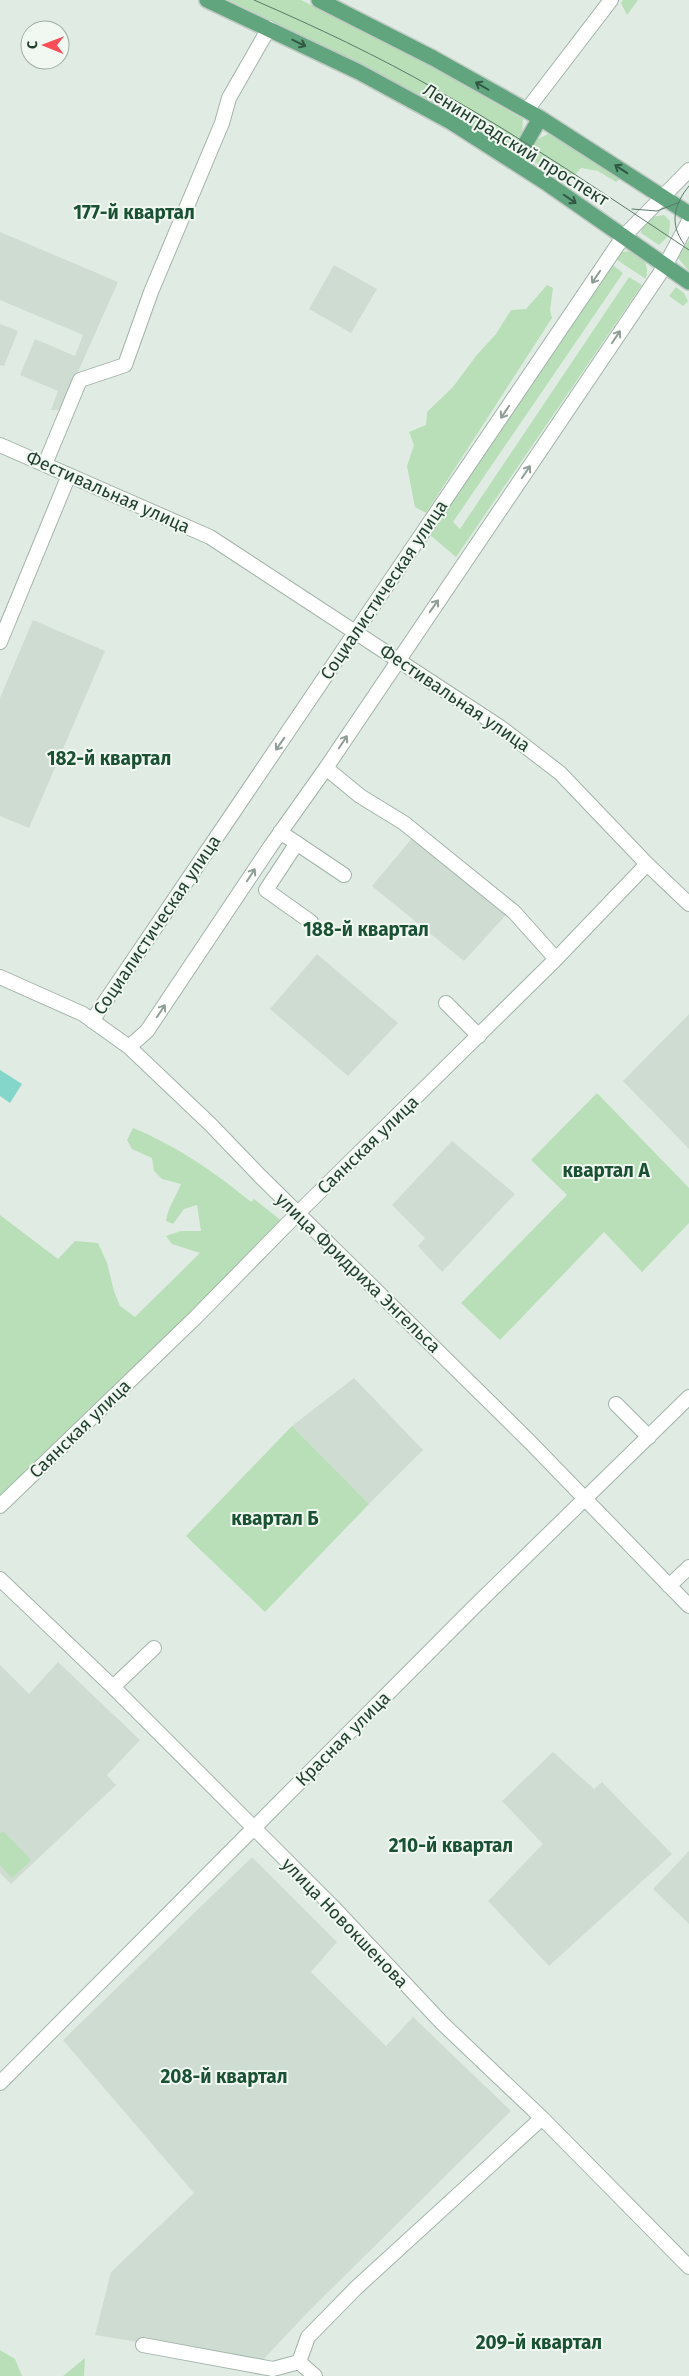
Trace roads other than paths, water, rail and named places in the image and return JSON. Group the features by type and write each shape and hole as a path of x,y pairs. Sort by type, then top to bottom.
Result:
{"main road":[{"name":"Ленинградский проспект","path":"207,0 359,72 451,122 515,162 689,282"},
{"name":"Ленинградский проспект","path":"319,0 433,58 533,115 689,214"},
{"path":"515,162 533,115"}],"street":[{"path":"533,115 611,0"},
{"path":"45,464 80,380 125,365 151,292 222,123 229,98 269,28"},
{"name":"Социалистическая улица","path":"92,1021 623,236 689,170"},
{"path":"129,1047 147,1031 280,832 326,768 665,266 689,221"},
{"name":"Фестивальная улица","path":"0,445 210,536 356,631 500,727 560,773 647,864 689,904"},
{"path":"0,642 69,475"},
{"path":"326,768 360,796 404,823 514,912 556,959"},
{"path":"280,832 344,875"},
{"path":"297,844 266,890 311,922"},
{"name":"Саянская улица","path":"0,1506 196,1317 298,1213 556,959 647,864"},
{"name":"улица Фридриха Энгельса","path":"0,977 59,1002 92,1021 129,1047 210,1124 585,1498 689,1606"},
{"path":"446,1003 479,1036"},
{"name":"Красная улица","path":"0,2083 253,1828 689,1397"},
{"path":"616,1404 649,1437"},
{"path":"669,1586 689,1567"},
{"name":"улица Новокшенова","path":"0,1580 113,1686 335,1909 442,2023 542,2118 689,2268"},
{"path":"113,1686 154,1648"},
{"path":"299,2362 308,2337 356,2288 542,2118"},
{"path":"143,2346 273,2369 299,2362"},
{"path":"299,2362 315,2376"}],"water":[{"path":"0,1070 22,1084 10,1103 0,1096"}],"tram line":[{"path":"254,0 347,42 437,90 533,148 689,250"},
{"path":"684,244 676,229 675,214 680,200 689,186"},
{"path":"632,209 657,211 680,202"}],"district":[{"name":"177-й квартал","path":"134,212"},
{"name":"182-й квартал","path":"109,758"},
{"name":"188-й квартал","path":"366,929"},
{"name":"квартал А","path":"606,1170"},
{"name":"квартал Б","path":"275,1518"},
{"name":"210-й квартал","path":"451,1845"},
{"name":"208-й квартал","path":"224,2076"},
{"name":"209-й квартал","path":"539,2342"}]}
